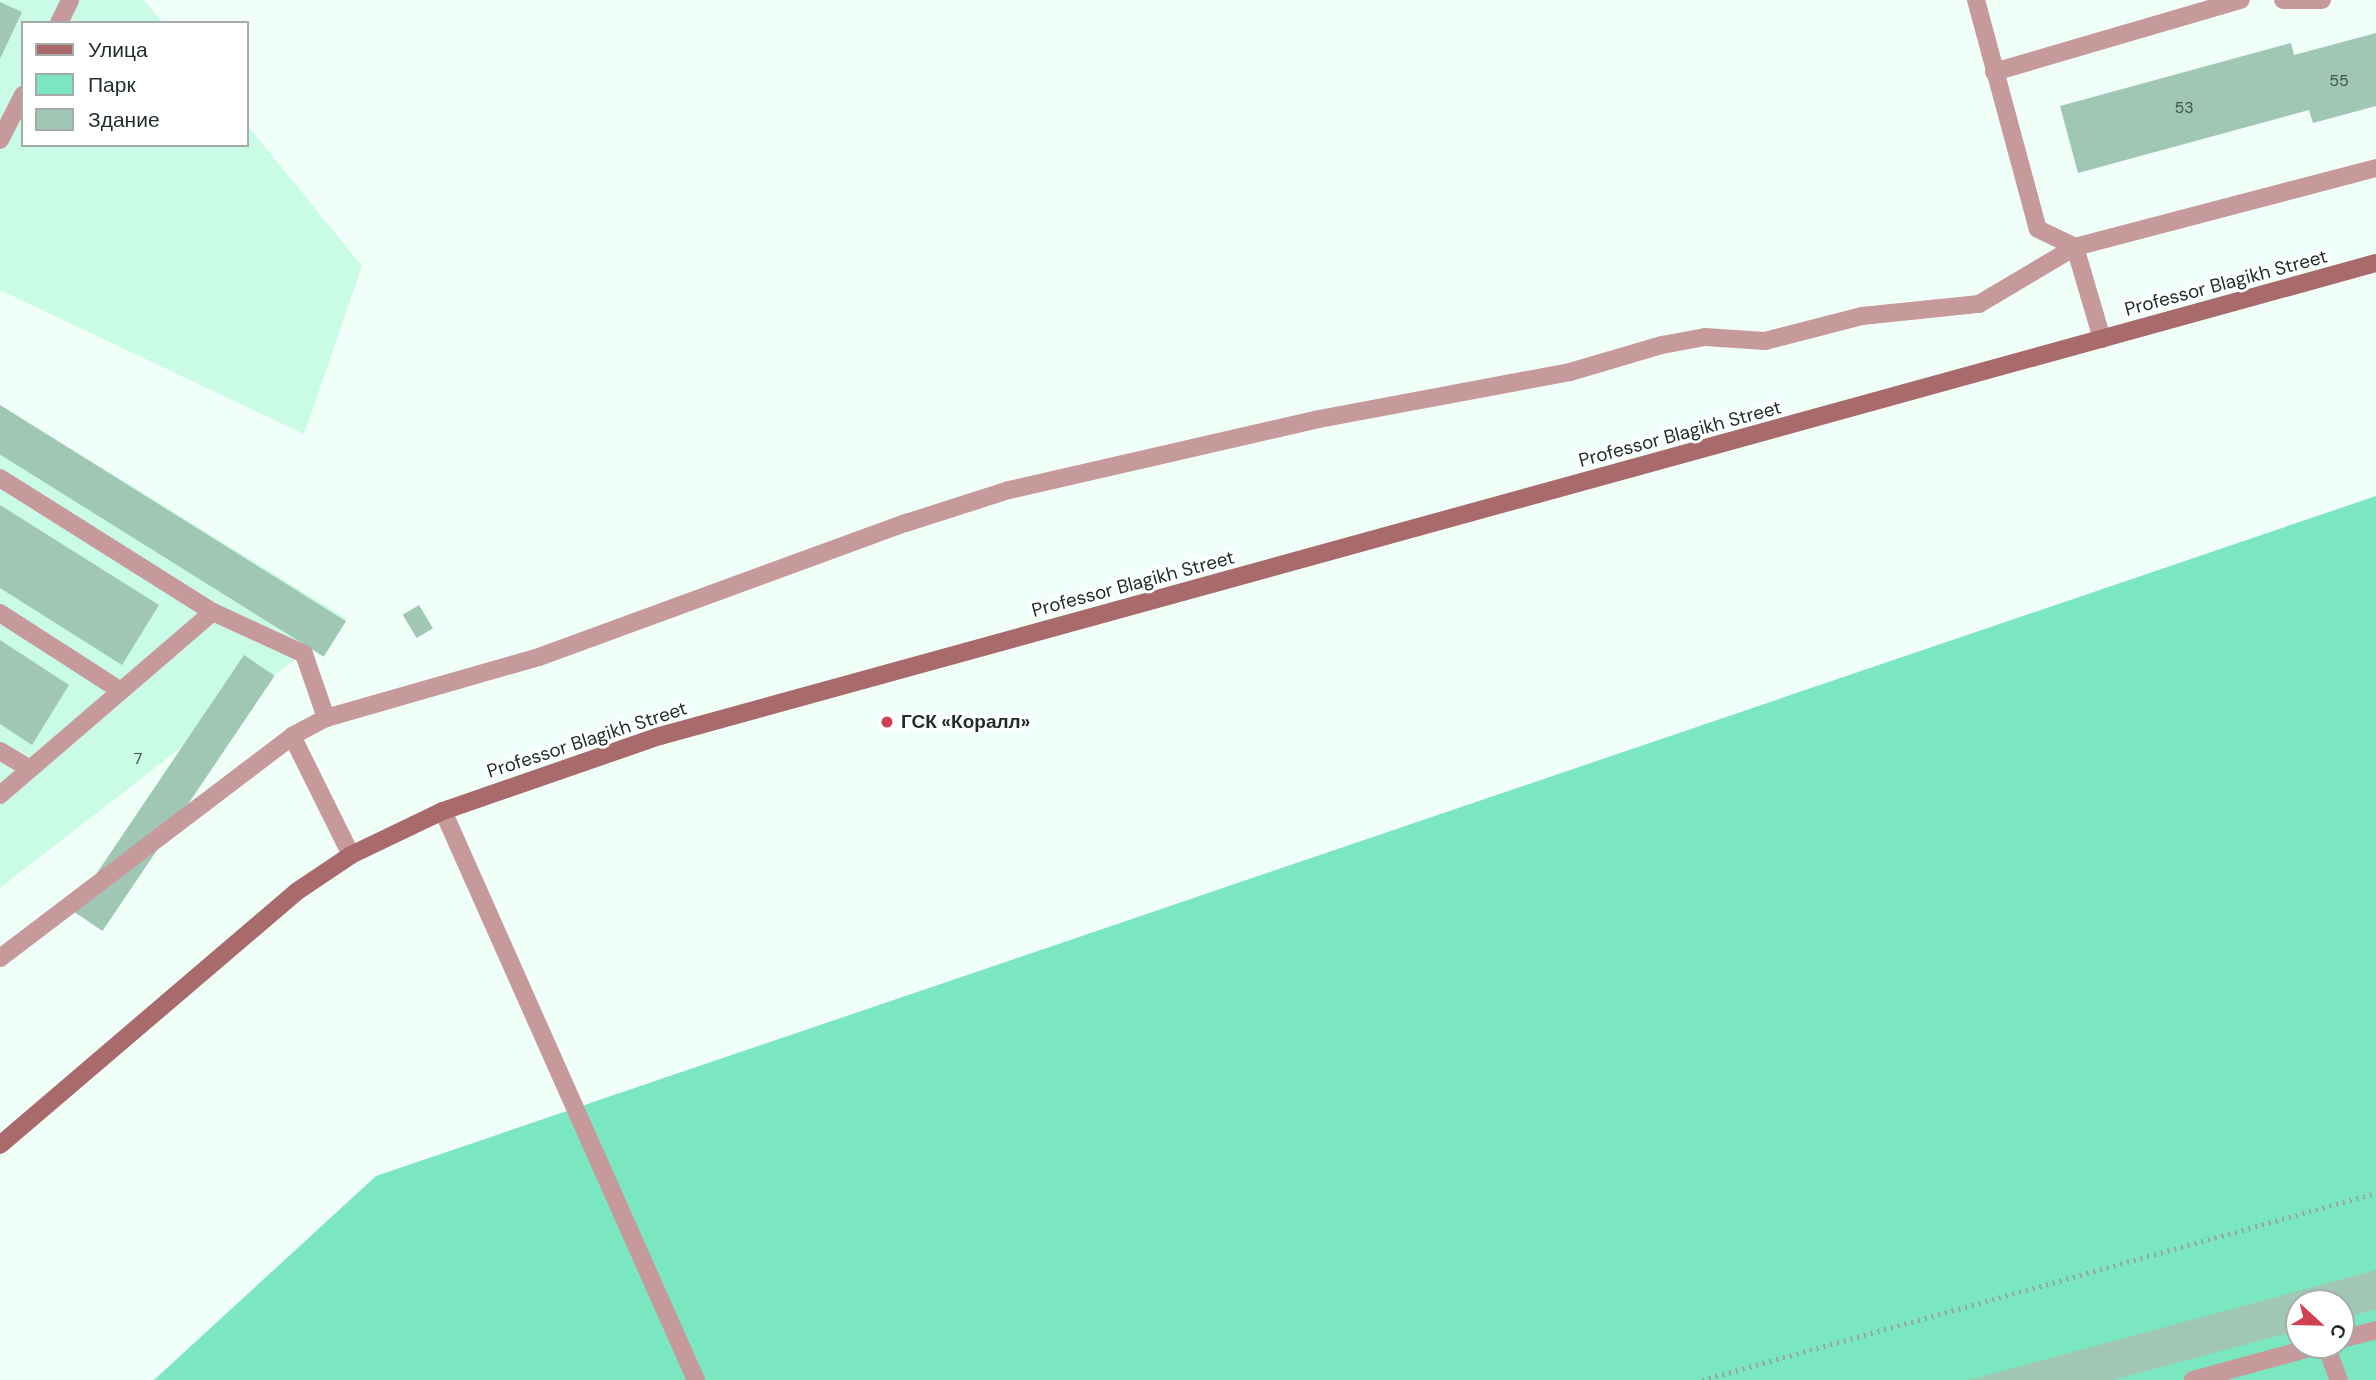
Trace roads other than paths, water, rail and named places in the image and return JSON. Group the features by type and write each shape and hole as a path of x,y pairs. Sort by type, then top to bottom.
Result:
{"main road":[{"name":"Professor Blagikh Street","path":"0,1145 254,927 351,855 443,811 660,736 2376,263"}],"lane":[{"path":"60,21 70,0"},
{"path":"1976,0 2038,229 2076,247 2102,339"},
{"path":"1994,72 2241,0"},
{"path":"2283,0 2322,0"},
{"path":"0,141 21,99"},
{"path":"0,957 292,736 327,718 488,674 1009,490 1319,419 1570,372 1705,337 1765,341 1862,316 1979,304 2076,247 2376,168"},
{"path":"0,478 213,612 304,654 327,718"},
{"path":"0,795 213,612"},
{"path":"0,613 121,691"},
{"path":"292,736 351,855"},
{"path":"0,751 30,769"},
{"path":"443,811 695,1380"},
{"path":"2355,1335 2376,1330"},
{"path":"2204,1379 2285,1356"},
{"path":"2329,1359 2339,1380"}],"place":[{"name":"ГСК «Коралл»","path":"887,722"}]}
